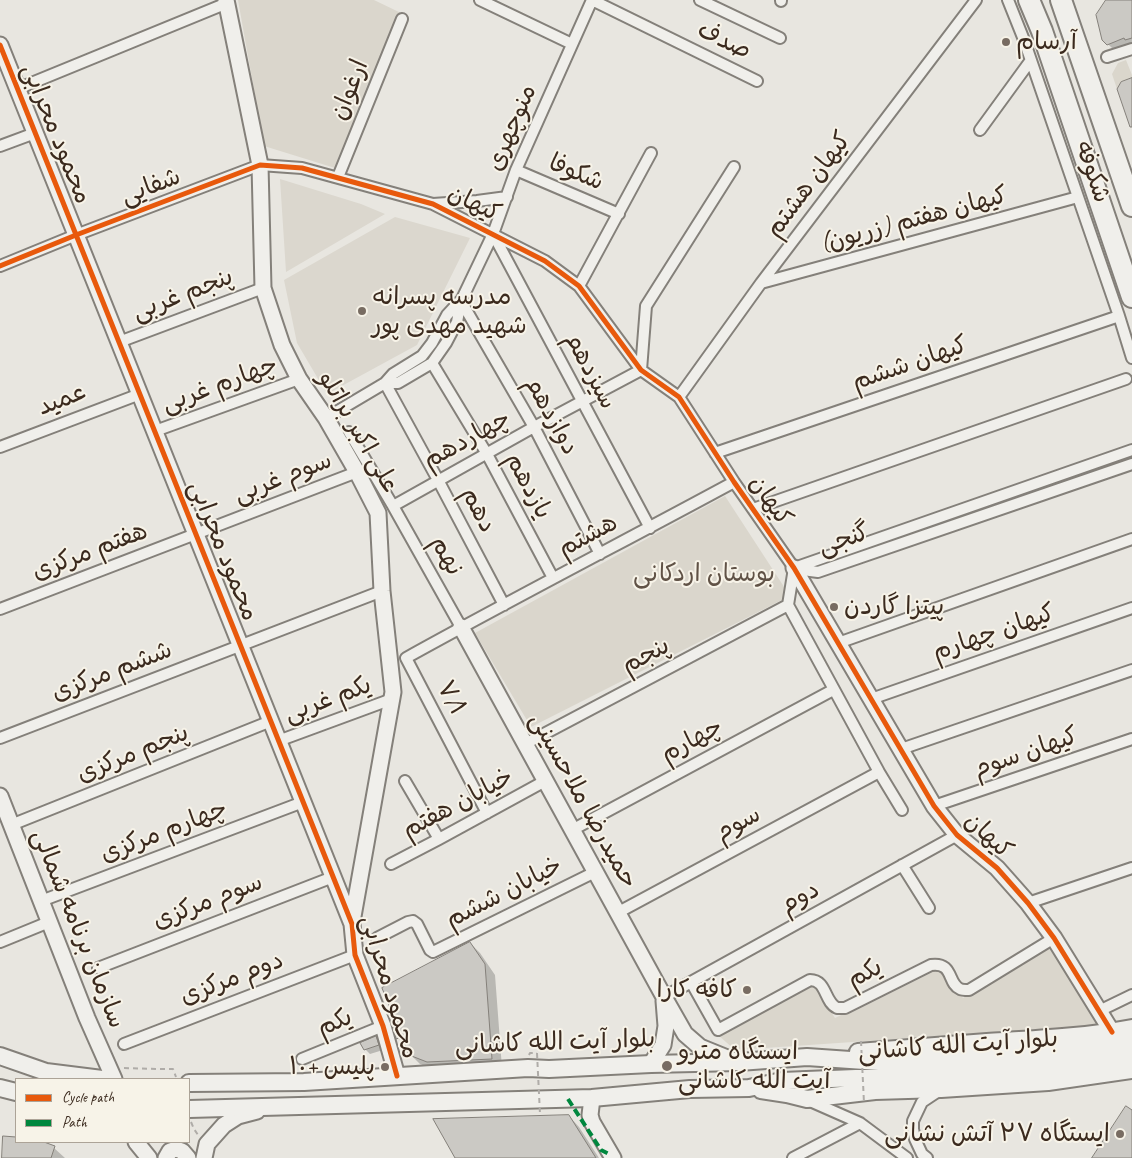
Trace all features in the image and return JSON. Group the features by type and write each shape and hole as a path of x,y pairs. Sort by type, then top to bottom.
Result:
{"highway":[{"path":"1030,0 1132,297"},
{"path":"1061,0 1132,206"}],"main road":[{"path":"807,1057 1037,1039 1112,1032 1132,1028"},
{"name":"بلوار آیت الله کاشانی","path":"190,1083 304,1082 528,1068 549,1069 739,1062 807,1057 879,1062 938,1060 1039,1054 1132,1041"},
{"path":"0,1056 46,1072 108,1075"},
{"name":"بلوار آیت الله کاشانی","path":"190,1109 592,1098 690,1089 749,1088 782,1081 954,1074 1049,1067 1132,1056"},
{"path":"749,1088 807,1099 875,1091 1048,1082 1132,1070"},
{"path":"0,1088 15,1092"}],"street":[{"path":"480,0 572,44"},
{"name":"منوچهری","path":"385,383 398,383 432,363 446,343 457,322 461,301 493,234 516,170 592,0"},
{"name":"صدف","path":"592,0 757,81"},
{"path":"700,0 780,38"},
{"name":"کیهان هشتم","path":"679,397 761,283 976,0"},
{"name":"شکوفه","path":"1008,0 1031,60 1132,358"},
{"path":"18,89 227,2"},
{"name":"علی اکبر براتلو","path":"227,2 260,165 263,288 282,345 299,378 326,418 357,472 378,513 382,590 393,692 358,880 352,924"},
{"name":"ارغوان","path":"338,177 402,19"},
{"name":"محمود محرابی","path":"0,45 352,924 355,955 383,1026 397,1076"},
{"path":"1107,56 1132,48"},
{"path":"980,130 1031,60"},
{"path":"0,146 35,133"},
{"name":"شکوفا","path":"579,286 651,153"},
{"name":"کیهان","path":"260,165 302,168 432,204 545,261 579,286 642,370 679,397 752,509 794,568 934,806 957,835 997,868 1028,903 1054,938 1112,1032"},
{"name":"شفایی","path":"0,266 260,165"},
{"path":"642,370 646,306 734,167"},
{"name":"شکوفا","path":"516,170 619,214"},
{"path":"432,204 506,197"},
{"name":"کیهان هفتم (زریون)","path":"761,283 1078,198"},
{"name":"سیزدهم","path":"493,234 650,528"},
{"name":"پنجم غربی","path":"119,342 263,288"},
{"name":"منوچهری","path":"326,418 385,383 393,374 422,356 432,343 447,315 461,301"},
{"name":"دوازدهم","path":"461,301 534,427 600,554"},
{"name":"کیهان ششم","path":"715,453 1119,316"},
{"name":"یازدهم","path":"432,363 487,454 553,578"},
{"name":"چهاردهم","path":"393,506 534,427 642,370"},
{"name":"چهارم غربی","path":"155,431 299,378"},
{"path":"752,509 1126,379"},
{"name":"دهم","path":"385,383 504,605"},
{"name":"عمید","path":"0,447 140,394"},
{"name":"نهم","path":"349,432 461,628"},
{"name":"گنجی","path":"794,568 1132,450"},
{"name":"گنجی","path":"794,568 818,572 1132,464"},
{"name":"سوم غربی","path":"196,534 357,472"},
{"name":"هشتم","path":"461,628 734,482"},
{"name":"هفتم مرکزی","path":"0,609 196,534"},
{"path":"838,643 1132,539"},
{"path":"794,568 788,605 878,772 902,810"},
{"name":"ششم مرکزی","path":"0,738 382,590"},
{"name":"پنجم","path":"525,744 788,605"},
{"name":"کیهان چهارم","path":"871,699 1132,608"},
{"name":"حمیدرضا ملاحسینی","path":"461,628 685,1034 700,1047 739,1062"},
{"name":"۷/۱","path":"461,628 406,658 487,813"},
{"path":"901,749 1132,670"},
{"name":"چهارم","path":"572,830 833,690"},
{"name":"یکم غربی","path":"278,741 392,699"},
{"name":"پنجم مرکزی","path":"11,825 271,721"},
{"name":"کیهان سوم","path":"934,806 1132,739"},
{"name":"سوم","path":"617,913 878,772"},
{"path":"405,781 440,839"},
{"name":"خیابان هفتم","path":"391,864 545,781"},
{"name":"سازمان برنامه شمالی","path":"0,796 108,1075"},
{"name":"چهارم مرکزی","path":"41,901 303,802"},
{"name":"دوم","path":"664,998 957,835"},
{"path":"902,865 929,908"},
{"path":"1028,903 1132,868"},
{"name":"خیابان ششم","path":"378,938 413,921 417,924 432,952 595,872"},
{"name":"سوم مرکزی","path":"98,968 333,877"},
{"path":"0,942 49,922"},
{"name":"یکم","path":"691,982 718,1030 810,980 816,980 820,984 837,1008 845,1008 931,965 938,964 945,967 961,990 968,990 1054,938"},
{"name":"دوم مرکزی","path":"124,1044 355,955"},
{"path":"1099,1011 1132,995"},
{"path":"651,1064 663,1045 666,1026 664,998"},
{"name":"یکم","path":"302,1059 383,1026"},
{"path":"927,1158 922,1154 915,1139 913,1121 922,1102 941,1089"},
{"path":"592,1098 590,1115 592,1122 611,1157"},
{"path":"807,1099 860,1123 907,1158"},
{"path":"204,1158 207,1144 215,1134 224,1124 238,1116 259,1111 294,1107"},
{"path":"793,1158 860,1123"},
{"path":"137,1143 149,1158"},
{"path":"166,1158 170,1151 176,1149 182,1151 188,1158"}],"path":[{"path":"861,1041 864,1103"},
{"path":"530,1053 537,1053 540,1114"},
{"path":"108,1075 173,1069 177,1078"},
{"path":"194,1129 199,1136"}],"shaded area":[{"path":"280,179 361,204 385,214 286,272"},
{"name":"مدرسه پسرانه شهید مهدی پور","path":"395,217 470,238 417,345 327,394 297,343 284,280"}],"green space":[{"path":"238,0 374,0 401,13 335,168 264,146"},
{"path":"1126,60 1132,78 1121,82 1117,89 1112,74 1118,63"},
{"name":"بوستان اردکانی","path":"725,496 790,596 531,727 475,633"},
{"path":"1054,944 1104,1025 735,1050 718,1035 813,984 835,1018 939,968 963,998"}],"building":[{"path":"1106,0 1132,0 1132,38 1125,40 1124,38 1107,45 1102,40 1096,15"},
{"path":"1132,78 1132,127 1130,127 1117,89 1121,82"},
{"path":"470,942 485,964 492,1059 427,1062 409,1055 402,1037 396,1039 392,1024 396,1023 382,988"},
{"path":"376,1036 379,1045 364,1050 360,1043"},
{"name":"ایستگاه ۲۷ آتش نشانی","path":"1126,1106 1132,1110 1132,1158 1092,1158"},
{"path":"569,1115 596,1158 455,1158 433,1119"},
{"path":"3,1136 15,1137 15,1143 47,1143 55,1146 51,1158 2,1158"}],"marked path":[{"path":"568,1099 601,1150 611,1155"}],"cycle path":[{"path":"0,45 352,924 355,955 383,1026 397,1076"},
{"path":"0,266 260,165 302,168 433,204 545,261 579,286 641,370 679,397 734,482 794,568 934,806 957,835 997,868 1028,903 1054,938 1112,1032"}],"place":[{"name":"آرسام","path":"1006,42"},
{"name":"مدرسه پسرانه شهید مهدی پور","path":"362,311"},
{"name":"پیتزا گاردن","path":"834,607"},
{"name":"کافه کارا","path":"747,990"},
{"name":"ایستگاه مترو آیت الله کاشانی","path":"667,1066"},
{"name":"پلیس +۱۰","path":"385,1067"},
{"name":"ایستگاه ۲۷ آتش نشانی","path":"1120,1134"}]}
